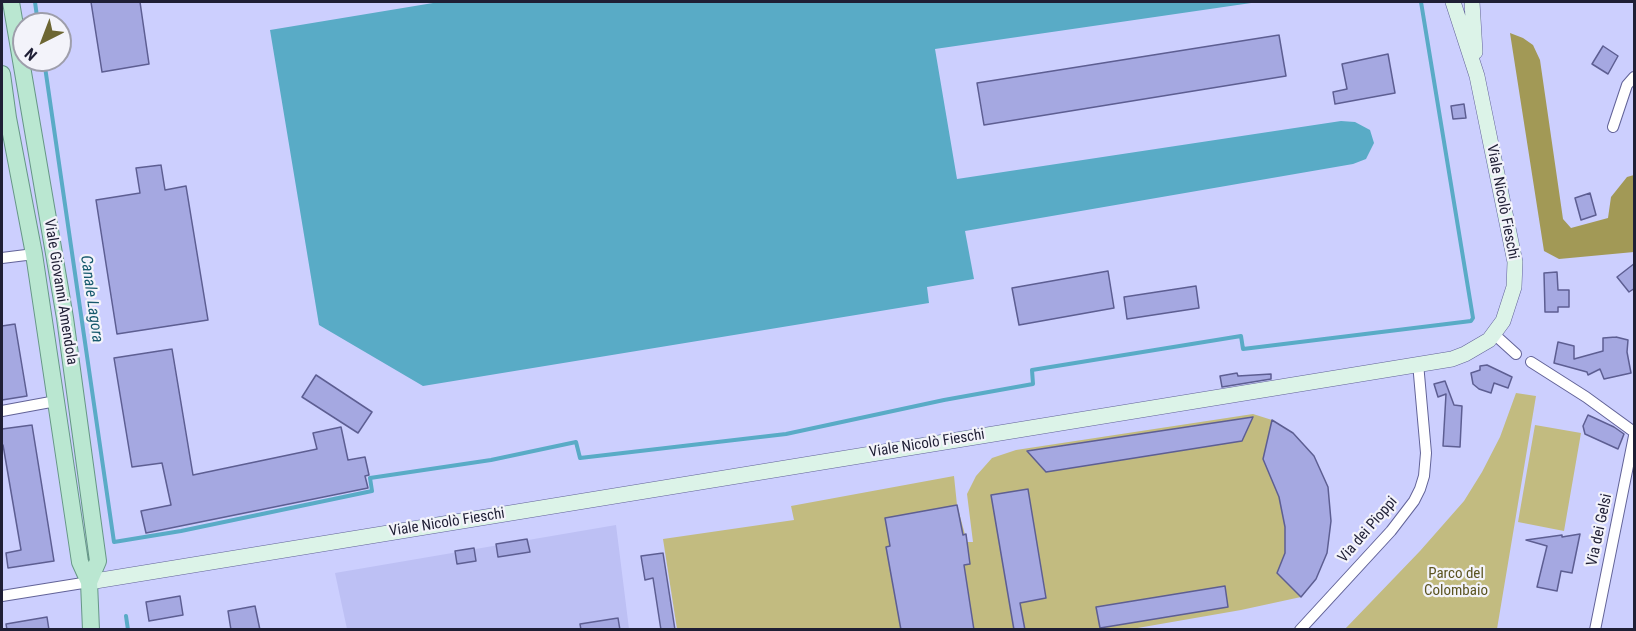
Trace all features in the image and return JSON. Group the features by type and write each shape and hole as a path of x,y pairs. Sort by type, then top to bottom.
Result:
{"main road":[{"name":"Viale Giovanni Amendola","path":"11,2 65,318 98,561 89,582"},
{"name":"Viale Nicolò Fieschi","path":"89,582 1452,359 1465,354 1483,345 1495,335 1509,306 1514,287 1515,262 1477,76 1453,2"},
{"name":"Viale Nicolò Fieschi","path":"1472,2 1477,76"},
{"name":"Viale Giovanni Amendola","path":"2,74 5,118 34,254 80,562 89,582 91,630"}],"street":[{"path":"1613,127 1627,85 1635,77"},
{"path":"2,258 34,254"},
{"path":"1495,335 1516,354"},
{"path":"1531,362 1586,396 1635,434"},
{"name":"Via dei Pioppi","path":"1300,630 1391,531 1414,501 1420,489 1426,453 1418,363"},
{"path":"2,411 56,401"},
{"name":"Via dei Gelsi","path":"1595,630 1635,434"},
{"path":"2,596 89,582"}],"shaded area":[{"path":"439,2 1258,2 935,49 957,179 1341,121 1355,122 1370,130 1374,143 1366,159 1353,164 965,231 974,279 927,287 929,303 423,386 319,325 270,30"},
{"path":"1510,33 1533,45 1540,60 1563,219 1571,228 1608,218 1611,197 1627,177 1634,175 1634,252 1559,259 1544,251"},
{"path":"616,525 629,629 347,629 335,573"}],"green space":[{"name":"Parco del Colombaio","path":"1516,393 1536,396 1497,629 1345,629 1420,551 1464,501 1500,437"},
{"path":"1253,414 1272,420 1293,433 1314,456 1328,487 1331,521 1327,553 1316,579 1301,597 1126,630 677,629 663,539 794,520 791,506 954,476 957,505 967,542 973,542 967,494 976,476 992,458 1016,450"},
{"path":"1535,425 1581,433 1564,531 1518,522"}],"building":[{"path":"91,2 140,2 149,64 102,72"},
{"path":"1279,35 1286,76 984,125 977,83"},
{"path":"1603,46 1618,56 1608,74 1592,64"},
{"path":"1388,54 1395,93 1335,104 1333,92 1347,89 1342,64"},
{"path":"1464,104 1466,118 1453,119 1451,106"},
{"path":"161,165 165,190 186,186 208,320 117,334 96,200 140,193 136,168"},
{"path":"1590,193 1596,215 1581,220 1575,198"},
{"path":"1635,263 1635,288 1629,292 1617,277"},
{"path":"1108,271 1114,308 1019,325 1012,288"},
{"path":"1557,272 1558,290 1569,290 1569,307 1558,307 1558,312 1545,312 1544,273"},
{"path":"1196,286 1199,308 1127,319 1124,297"},
{"path":"15,324 27,396 2,400 2,326"},
{"path":"1616,337 1628,340 1627,352 1631,373 1604,379 1600,369 1588,375 1587,372 1554,363 1558,342 1574,346 1574,359 1603,351 1603,338"},
{"path":"172,349 193,475 317,449 313,433 341,427 348,460 365,457 369,475 365,476 368,488 146,533 141,511 171,505 162,463 132,467 114,358"},
{"path":"1487,365 1512,377 1508,388 1494,383 1491,393 1473,384 1471,373 1480,370 1480,366"},
{"path":"1237,373 1238,376 1271,374 1271,379 1222,387 1220,376"},
{"path":"316,375 372,412 358,433 302,397"},
{"path":"1445,381 1454,405 1462,406 1460,447 1443,446 1446,394 1438,397 1434,384"},
{"path":"1588,415 1624,434 1618,449 1585,434 1583,426"},
{"path":"1253,417 1242,441 1046,472 1027,451"},
{"path":"1272,420 1293,433 1314,456 1328,487 1331,521 1327,553 1316,579 1301,597 1277,573 1285,553 1285,527 1279,497 1263,459"},
{"path":"32,425 54,561 8,568 6,553 21,550 2,445 2,429"},
{"path":"1028,489 1046,598 1020,603 1025,630 1014,630 991,495"},
{"path":"957,505 963,535 966,534 970,564 964,565 974,630 901,630 886,547 890,546 885,518"},
{"path":"1580,534 1572,573 1561,571 1557,591 1537,587 1547,546 1526,540"},
{"path":"527,539 530,552 498,557 496,544"},
{"path":"474,548 476,561 457,564 455,551"},
{"path":"663,553 675,630 661,630 653,578 645,580 641,556"},
{"path":"1225,586 1228,607 1100,628 1096,607"},
{"path":"180,596 183,615 149,621 146,602"},
{"path":"255,606 260,630 231,630 228,611"},
{"path":"47,617 49,630 7,630 6,624"},
{"path":"618,618 620,630 581,630 580,624"}],"waterway":[{"name":"Canale Lagora","path":"35,2 36,12"},
{"path":"46,72 114,542 181,531 372,491 370,478 491,460 576,442 580,458 786,434 944,400 1033,384 1032,370 1241,336 1243,349 1471,321 1473,318 1421,2"},
{"name":"Canale Lagora","path":"126,616 128,630"}]}
